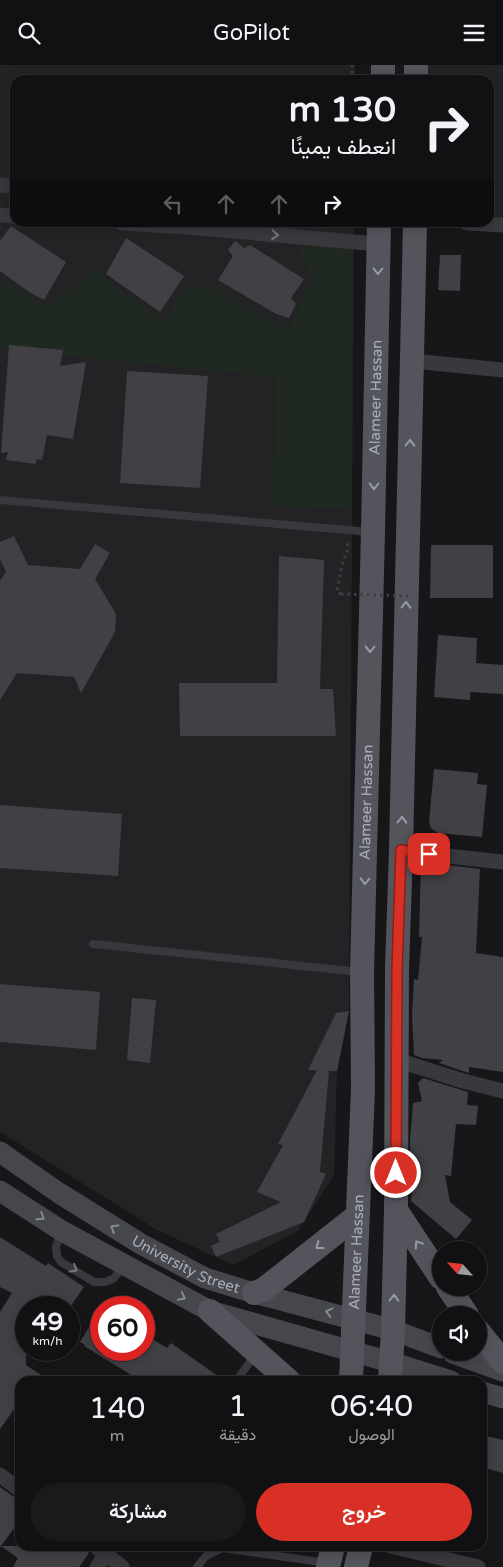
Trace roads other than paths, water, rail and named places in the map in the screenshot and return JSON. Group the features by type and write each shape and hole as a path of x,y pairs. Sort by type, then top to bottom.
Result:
{"main road":[{"path":"390,1372 396,1211 397,969 415,227"},
{"name":"Alameer Hassan","path":"351,1376 363,1089 362,972 378,233"},
{"name":"University Street","path":"0,1152 59,1193 141,1244 205,1278 254,1293 393,1329 432,1344"},
{"name":"University Street","path":"0,1191 62,1231 210,1311 352,1351 390,1372 417,1376"},
{"path":"396,1211 432,1265"},
{"path":"254,1293 263,1290 358,1216"},
{"path":"210,1311 283,1376"},
{"path":"487,1342 503,1362"},
{"path":"475,1361 503,1371"},
{"path":"487,1393 503,1398"},
{"path":"356,1567 360,1551"}],"street":[{"path":"236,227 378,233"},
{"path":"412,361 503,370"},
{"path":"401,850 503,862"},
{"path":"396,1060 463,1081 503,1091"},
{"path":"0,1475 15,1486"},
{"path":"97,1567 104,1551"},
{"path":"107,1551 122,1567"},
{"path":"407,1551 448,1564 478,1567"}],"lane":[{"path":"0,501 373,532"},
{"path":"93,944 362,972"},
{"path":"62,1231 56,1246 57,1256 61,1262 94,1282 105,1282 113,1279 124,1266"},
{"path":"240,1376 257,1352"},
{"path":"197,1567 206,1556 217,1551"},
{"path":"252,1551 330,1559"}]}
